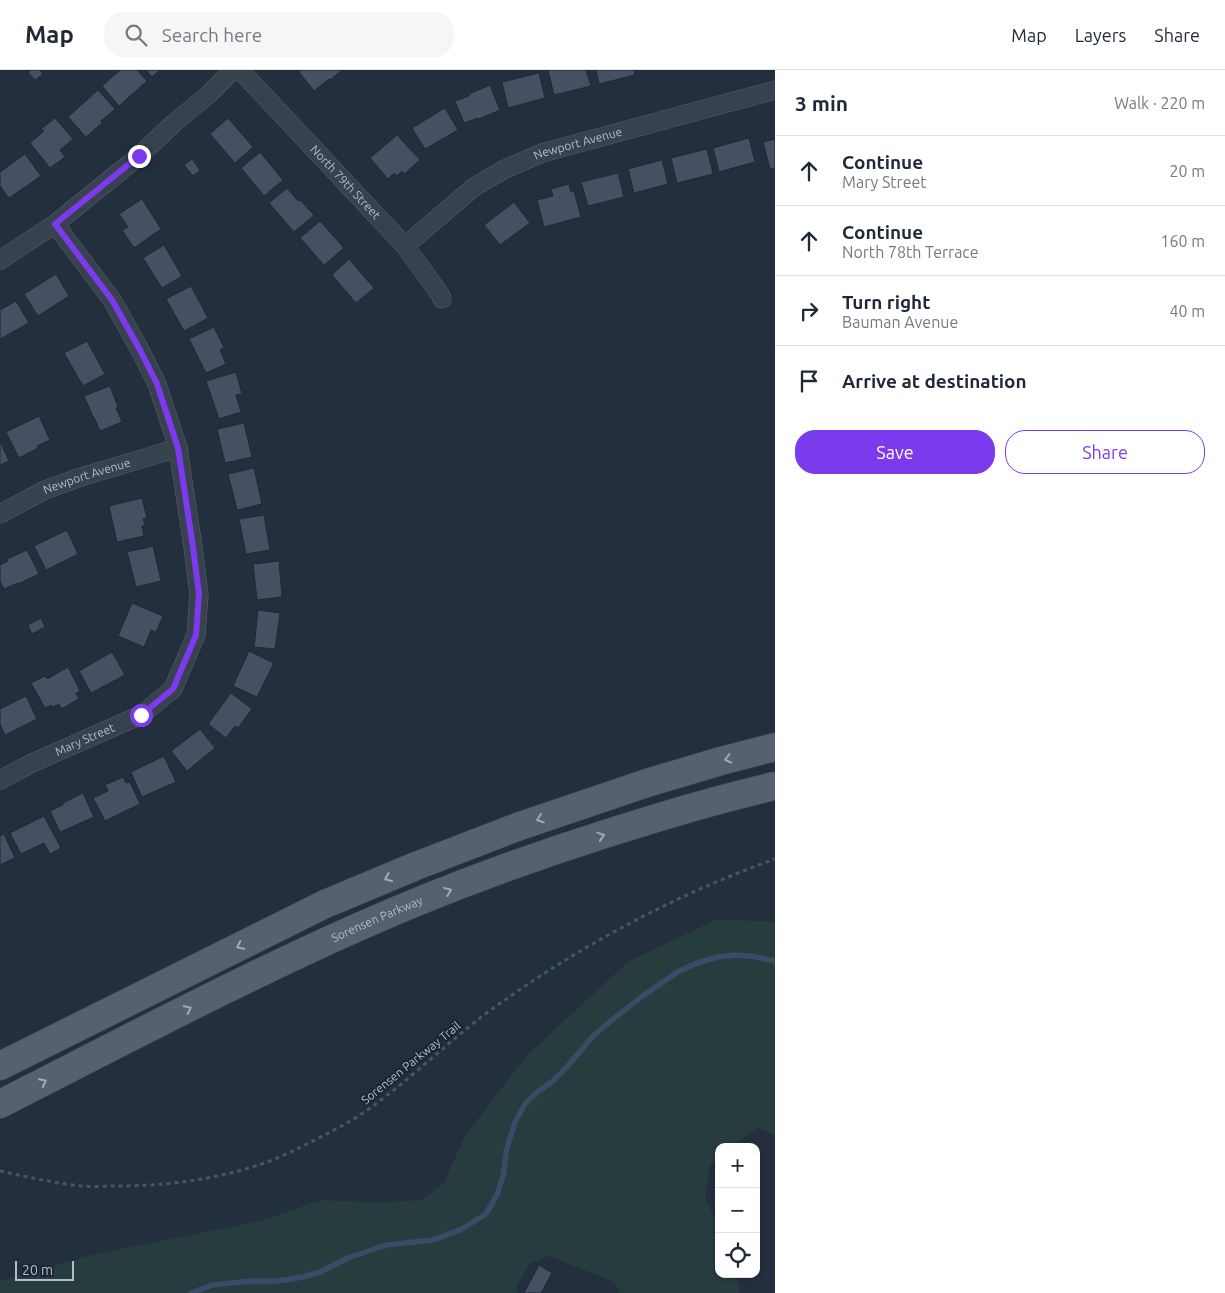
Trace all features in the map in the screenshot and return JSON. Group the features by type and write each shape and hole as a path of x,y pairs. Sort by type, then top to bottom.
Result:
{"main road":[{"path":"0,1066 325,904 416,866 517,827 650,782 775,747"},
{"name":"Sorensen Parkway","path":"0,1104 288,959 416,903 494,872 576,843 674,812 775,786"}],"street":[{"path":"0,260 55,224 139,156 174,123 208,95 233,70"},
{"name":"North 79th Street","path":"240,70 405,246 440,294 442,300"},
{"name":"Newport Avenue","path":"405,246 474,187 542,153 775,90"},
{"name":"Mary Street","path":"0,780 32,763 141,715 173,689 196,635 199,594 178,448 157,384 112,300 55,224"},
{"name":"Newport Avenue","path":"0,514 45,490 81,477 178,448"}],"path":[{"name":"Sorensen Parkway Trail","path":"0,1171 33,1179 83,1186 159,1185 221,1175 270,1161 333,1131 362,1114 390,1094 440,1050 487,1013 577,953 666,904 709,884 775,859"}],"green space":[{"path":"717,919 775,922 775,1135 757,1128 737,1143 715,1143 715,1161 710,1165 705,1197 715,1220 715,1278 737,1278 740,1290 738,1293 620,1293 614,1282 549,1256 530,1263 516,1288 517,1293 0,1293 0,1281 99,1253 261,1221 321,1200 378,1203 421,1200 443,1184 465,1136 527,1055 628,962"}],"building":[{"path":"39,70 43,74 35,80 28,72"},
{"path":"120,70 137,70 147,81 119,106 102,86"},
{"path":"146,70 160,70 152,77"},
{"path":"301,70 342,70 314,91 299,72"},
{"path":"548,70 586,70 591,86 554,95"},
{"path":"596,70 634,70 635,75 599,84"},
{"path":"539,73 545,98 508,108 502,82"},
{"path":"490,85 500,110 464,123 455,101"},
{"path":"98,90 115,109 86,137 68,117"},
{"path":"445,108 458,130 425,149 412,128"},
{"path":"55,118 73,139 60,150 65,157 50,168 30,143 44,131 41,129"},
{"path":"228,118 253,147 235,163 210,134"},
{"path":"397,135 420,160 404,174 402,171 397,176 394,173 388,179 370,158"},
{"path":"749,138 755,162 719,172 713,148"},
{"path":"775,139 775,168 770,169 763,142"},
{"path":"707,149 713,174 677,183 671,158"},
{"path":"260,152 283,180 264,196 241,168"},
{"path":"25,154 41,176 9,198 0,186 0,172"},
{"path":"192,159 200,170 193,176 184,165"},
{"path":"662,160 668,184 634,193 628,169"},
{"path":"618,173 624,197 588,206 581,182"},
{"path":"569,184 571,192 574,191 581,217 544,227 537,200 553,196 551,189"},
{"path":"287,188 314,215 294,232 269,203"},
{"path":"142,199 161,229 134,248 122,230 128,227 119,214"},
{"path":"514,202 530,223 500,245 484,225"},
{"path":"320,221 344,248 324,265 300,238"},
{"path":"164,245 182,276 162,288 143,258"},
{"path":"349,259 374,288 356,303 332,275"},
{"path":"56,274 69,296 38,316 24,294"},
{"path":"191,286 208,318 184,331 166,299"},
{"path":"16,301 29,323 0,339 0,310"},
{"path":"214,327 224,348 220,350 226,364 206,373 189,339"},
{"path":"87,341 105,374 83,386 64,353"},
{"path":"236,372 242,394 236,395 241,412 219,419 206,381"},
{"path":"110,386 122,422 100,431 84,396"},
{"path":"39,416 50,440 19,458 6,432"},
{"path":"244,423 252,457 225,463 217,429"},
{"path":"0,441 9,461 0,465"},
{"path":"254,468 262,504 237,510 228,474"},
{"path":"142,498 147,518 143,519 145,525 142,526 144,536 117,542 109,506"},
{"path":"264,515 270,550 246,554 239,519"},
{"path":"67,530 78,554 46,570 34,546"},
{"path":"153,546 161,581 136,587 127,552"},
{"path":"27,550 39,574 4,589 0,581 0,565 8,561 7,559"},
{"path":"279,561 282,597 257,600 253,564"},
{"path":"132,603 163,616 156,632 151,630 144,647 118,636"},
{"path":"258,610 280,613 275,649 254,647"},
{"path":"41,618 45,627 32,634 28,625"},
{"path":"249,651 274,663 257,697 233,686"},
{"path":"112,652 125,675 91,693 79,671"},
{"path":"68,667 80,691 76,693 79,699 61,709 59,704 45,708 31,683 45,676 47,679"},
{"path":"231,693 252,709 238,728 235,726 226,738 208,724"},
{"path":"26,696 37,719 5,735 0,724 0,709"},
{"path":"200,729 215,748 187,771 171,751"},
{"path":"164,756 176,782 142,797 131,772"},
{"path":"123,777 126,783 130,782 140,804 105,821 93,798 108,791 105,785"},
{"path":"83,793 94,817 60,832 50,811"},
{"path":"44,816 61,848 50,854 44,843 21,854 10,833"},
{"path":"4,834 15,858 0,865 0,836"},
{"path":"539,1265 552,1273 541,1293 524,1293"}],"waterway":[{"path":"191,1293 212,1285 250,1281 277,1281 303,1277 320,1272 348,1258 386,1245 433,1240 462,1229 486,1214 497,1195 503,1176 507,1148 515,1122 525,1104 536,1093 553,1081 593,1036 644,995 679,971 700,962 734,955 775,961"}],"route":[{"path":"139,156 55,224 112,300 140,350 157,384 178,448 199,594 196,635 173,689 141,715"}]}
